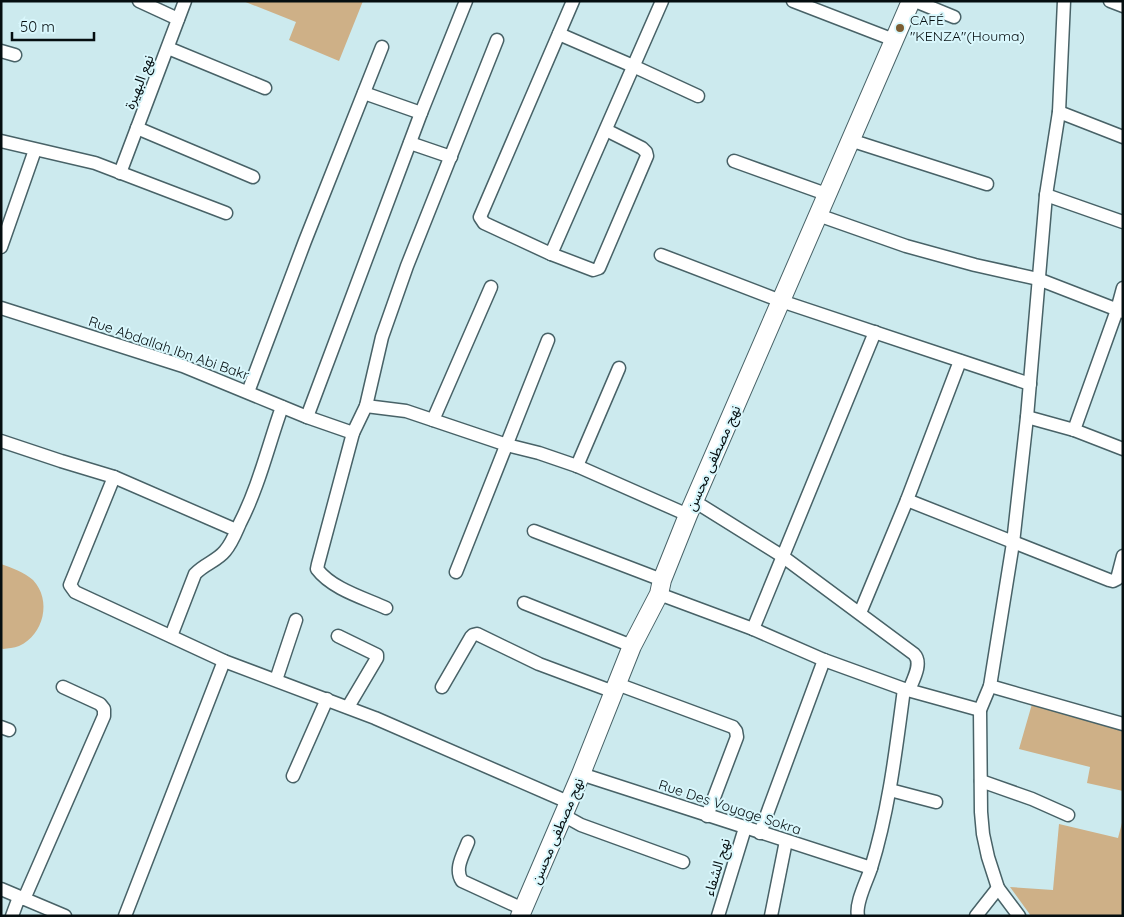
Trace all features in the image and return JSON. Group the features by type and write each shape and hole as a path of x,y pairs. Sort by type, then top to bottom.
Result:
{"main road":[{"name":"نهج مصطفى محسن","path":"522,912 581,774 632,646 660,587 691,508 911,1"}],"street":[{"path":"139,1 178,20"},
{"name":"نهع البهيرة","path":"120,173 185,1"},
{"path":"307,417 421,113 466,1"},
{"path":"551,254 662,1"},
{"path":"793,1 894,40"},
{"path":"915,1 954,16"},
{"path":"1019,916 998,888 983,834 980,710 990,686 1012,543 1027,417 1046,194 1059,112 1064,1"},
{"path":"1110,1 1123,6"},
{"path":"571,2 480,217 484,223 551,254 592,270 599,268 648,156 642,148 606,130"},
{"path":"559,34 698,96"},
{"path":"386,608 344,589 325,577 318,568 353,433 366,406 388,319 407,266 497,40"},
{"path":"248,392 305,241 382,47"},
{"path":"168,48 265,88"},
{"path":"1,51 15,55"},
{"path":"364,93 421,113"},
{"path":"1059,112 1123,137"},
{"path":"137,128 254,177"},
{"path":"850,140 987,184"},
{"path":"1,141 95,163 226,213"},
{"path":"410,143 451,157"},
{"path":"1,247 35,150"},
{"path":"734,161 826,194"},
{"path":"1046,194 1123,222"},
{"path":"818,215 906,246 975,266 1038,279 1120,311"},
{"path":"661,255 782,301 1030,384"},
{"path":"433,420 491,287"},
{"path":"1074,430 1120,311 1123,288"},
{"name":"Rue Abdallah Ibn Abi Bakr","path":"1,308 183,366 307,417 353,433"},
{"path":"754,629 782,556 875,332"},
{"path":"456,572 548,340"},
{"path":"860,613 907,500 960,361"},
{"path":"577,466 619,368"},
{"path":"366,406 406,411 507,445 539,453 691,508 782,556 860,613 917,658 918,663 907,690 890,790 871,868 858,908 858,916"},
{"path":"171,636 195,574 203,566 222,555 250,503 282,407"},
{"path":"1027,417 1074,430 1123,449"},
{"path":"1,441 114,477 236,530"},
{"path":"114,477 70,584 75,592 224,661 348,707 565,809 581,825 683,862"},
{"path":"907,500 1012,543 1114,581 1119,574 1123,556"},
{"path":"534,531 824,660 907,690 980,710"},
{"path":"524,603 632,646"},
{"path":"276,680 296,620"},
{"path":"442,687 471,637 477,634 539,664 733,727 737,737 706,816"},
{"path":"338,636 377,655 348,707"},
{"path":"760,832 824,660"},
{"path":"125,916 224,661"},
{"path":"990,686 1123,724"},
{"path":"12,916 22,898 104,716 104,709 100,704 63,687"},
{"path":"293,776 327,698"},
{"name":"Rue Des Voyage Sokra","path":"581,774 871,868"},
{"path":"981,781 1032,799 1068,815"},
{"path":"890,790 936,802"},
{"name":"نهج الشفاء","path":"718,916 745,828"},
{"path":"771,916 786,841"},
{"path":"468,842 458,868 458,876 462,881 522,912"},
{"path":"976,916 998,888"},
{"path":"1,889 65,916"}],"shaded area":[{"path":"243,1 363,1 339,61 289,40 296,22"},
{"path":"1,564 22,572 33,580 39,588 44,607 39,626 28,641 13,648 3,649 1,648"},
{"path":"1032,704 1123,730 1123,791 1087,783 1090,767 1019,749"},
{"path":"1123,819 1123,916 1031,916 1010,887 1053,890 1059,824 1118,838"}],"place":[{"name":"CAFÉ \"KENZA\"(Houma)","path":"900,28"}]}
